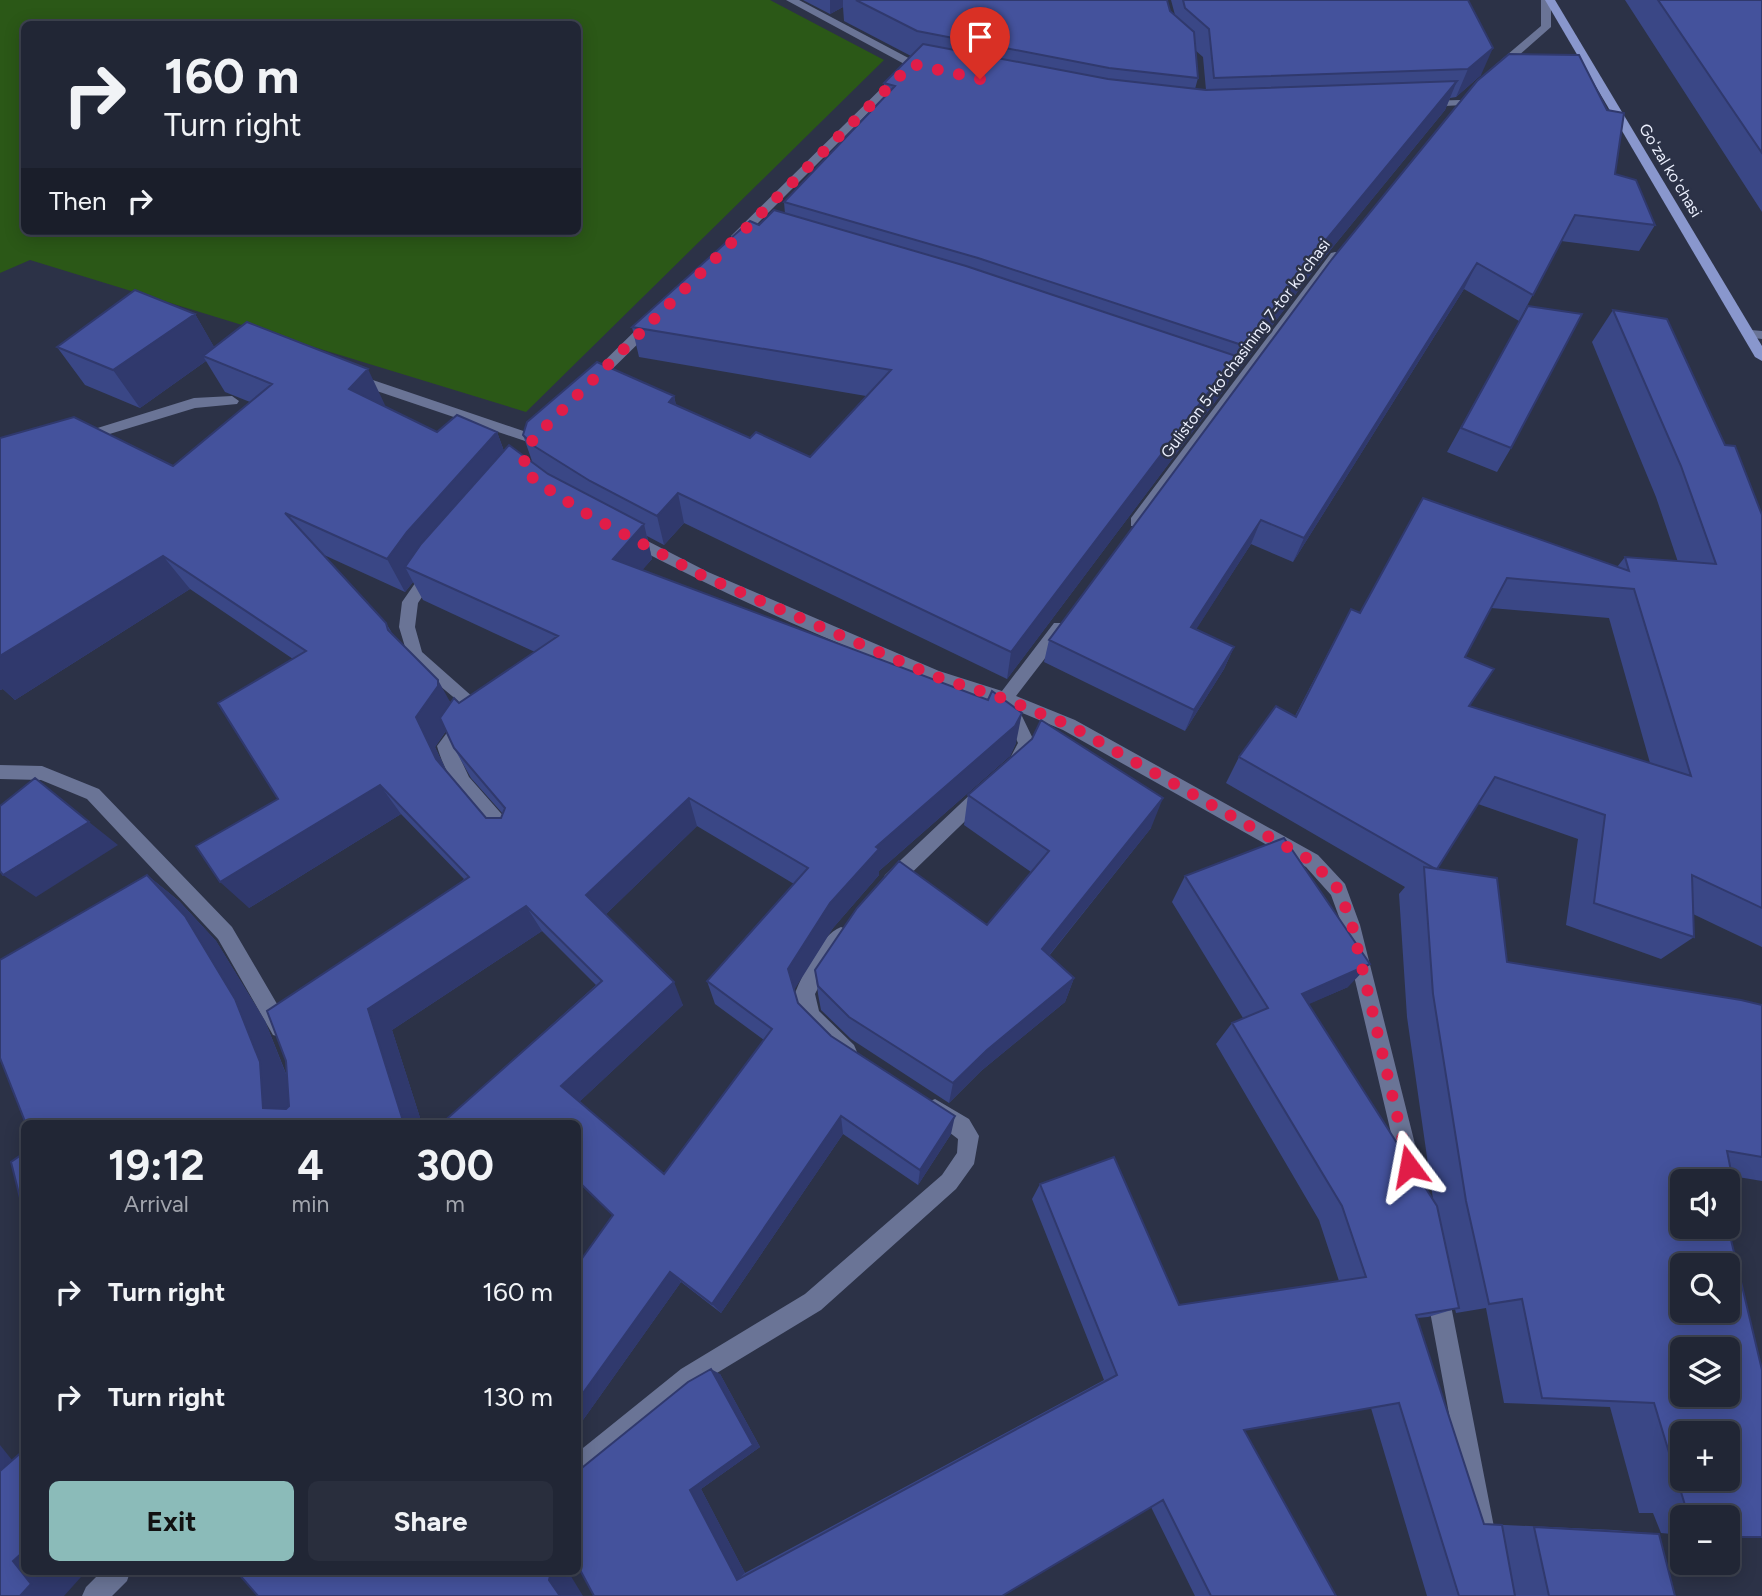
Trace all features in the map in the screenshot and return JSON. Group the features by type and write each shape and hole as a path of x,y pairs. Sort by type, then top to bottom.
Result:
{"street":[{"path":"791,0 835,18 912,64 944,71"},
{"path":"1483,81 1546,27 1548,0"},
{"name":"Goʻzal koʻchasi","path":"1548,0 1756,334 1762,357"},
{"path":"729,246 755,228 912,64"},
{"path":"1409,105 1460,104"},
{"name":"Guliston 5-koʻchasining 7-tor koʻchasi","path":"1124,539 1232,380 1341,249"},
{"path":"582,391 660,313"},
{"path":"361,381 535,439"},
{"path":"65,442 194,403 233,401"},
{"path":"614,529 703,576 934,676 1005,699 1069,725 1312,861 1339,890 1352,925 1419,1206"},
{"path":"440,561 410,602 407,626 415,655 466,698 470,707 468,719 446,746 449,761 478,803 510,836"},
{"path":"1005,699 1067,618"},
{"path":"877,896 970,805 1018,763 1027,743 1005,699"},
{"path":"0,772 43,773 93,794 225,933 275,1014 288,1048"},
{"path":"851,925 825,955 805,993 811,1016 842,1048 864,1063"},
{"path":"581,1464 689,1377 813,1302 949,1182 967,1157 969,1136 962,1126 919,1099"},
{"path":"1434,1273 1485,1542"},
{"path":"95,1596 115,1575"}],"green space":[{"path":"0,0 770,0 884,60 526,412 30,260 0,273"}],"building":[{"path":"856,0 1167,0 1170,11 1194,32 1198,78 1109,68 917,31"},
{"path":"1183,0 1468,0 1493,48 1468,69 1214,78 1209,29 1185,8"},
{"path":"1658,0 1762,0 1762,153"},
{"path":"923,44 1108,79 1206,90 1457,81 1320,247 1245,346 978,258 784,202 895,86 884,83"},
{"path":"1509,54 1579,55 1607,110 1624,113 1615,174 1636,180 1655,225 1575,215 1533,295 1477,263 1304,538 1261,520 1191,627 1234,647 1194,710 1049,640 1332,259 1477,81"},
{"path":"774,210 966,266 1236,356 1011,652 678,493 657,516 590,481 534,446 523,435 527,422 597,362 674,396 669,402 750,438 756,432 810,457 891,370 632,327 750,221 759,225"},
{"path":"135,290 195,314 113,370 57,347"},
{"path":"1528,306 1582,314 1511,448 1461,428"},
{"path":"1613,310 1667,319 1725,445 1735,446 1762,515 1762,908 1692,875 1694,937 1594,903 1605,815 1495,777 1437,869 1239,757 1276,706 1296,717 1351,609 1360,613 1423,498 1629,571 1625,557 1716,564 1681,466","holes":["1507,578 1634,589 1691,776 1469,706 1494,669 1465,657"]},
{"path":"247,322 368,369 349,389 437,432 457,415 497,432 407,532 387,559 285,513 386,623 388,630 438,680 438,686 416,717 436,759 486,818 501,818 505,808 454,748 440,718 454,698 459,703 558,636 405,567 421,544 509,445 548,474 644,524 613,559 988,700 992,691 1022,713 1015,726 876,847 879,849 830,903 788,969 798,1003 831,1036 955,1116 920,1170 841,1116 712,1304 670,1272 581,1396 581,1260 613,1215 581,1184 581,1120 446,1120 602,981 526,906 368,1009 403,1120 24,1120 0,1058 0,960 147,875 185,916 235,999 260,1062 263,1108 286,1109 289,1106 286,1061 267,1011 469,877 380,785 220,882 196,846 278,799 218,703 306,651 163,556 0,656 0,438 74,417 173,466 272,384 203,356","holes":["689,798 808,868 707,981 772,1029 664,1174 561,1086 674,982 586,895"]},
{"path":"1041,720 1163,798 1042,949 1074,978 987,1050 953,1083 849,1017 818,986 815,970 857,908 899,861 987,925 1049,851 968,795 1032,739"},
{"path":"35,778 89,822 3,875 0,871 0,806"},
{"path":"1284,838 1370,964 1302,994 1437,1206 1459,1308 1416,1315 1484,1524 1502,1525 1515,1596 1459,1596 1399,1403 1244,1430 1336,1596 1211,1596 1163,1500 1002,1596 594,1596 581,1572 581,1469 688,1382 711,1369 753,1445 690,1490 737,1580 1117,1375 1040,1184 1114,1157 1179,1305 1366,1277 1342,1206 1232,1023 1268,1008 1185,876"},
{"path":"1424,867 1497,878 1507,962 1762,1005 1762,1157 1727,1151 1731,1169 1670,1169 1670,1239 1731,1239 1734,1253 1670,1253 1670,1323 1740,1323 1740,1278 1762,1370 1762,1537 1740,1537 1740,1505 1685,1505 1681,1491 1740,1491 1740,1421 1670,1421 1670,1456 1654,1403 1542,1398 1522,1299 1489,1304 1466,1201 1433,994"},
{"path":"21,1155 21,1202 11,1162"},
{"path":"21,1453 21,1554 13,1561 21,1575 31,1584 20,1596 0,1596 0,1471"},
{"path":"1534,1527 1659,1534 1675,1596 1549,1596"},
{"path":"240,1575 556,1575 550,1576 549,1580 560,1596 258,1596"}],"route":[{"path":"980,79 912,64 533,439 522,467 537,482 592,517 703,576 934,676 1005,699 1069,725 1312,861 1339,890 1352,925 1409,1166"}]}
